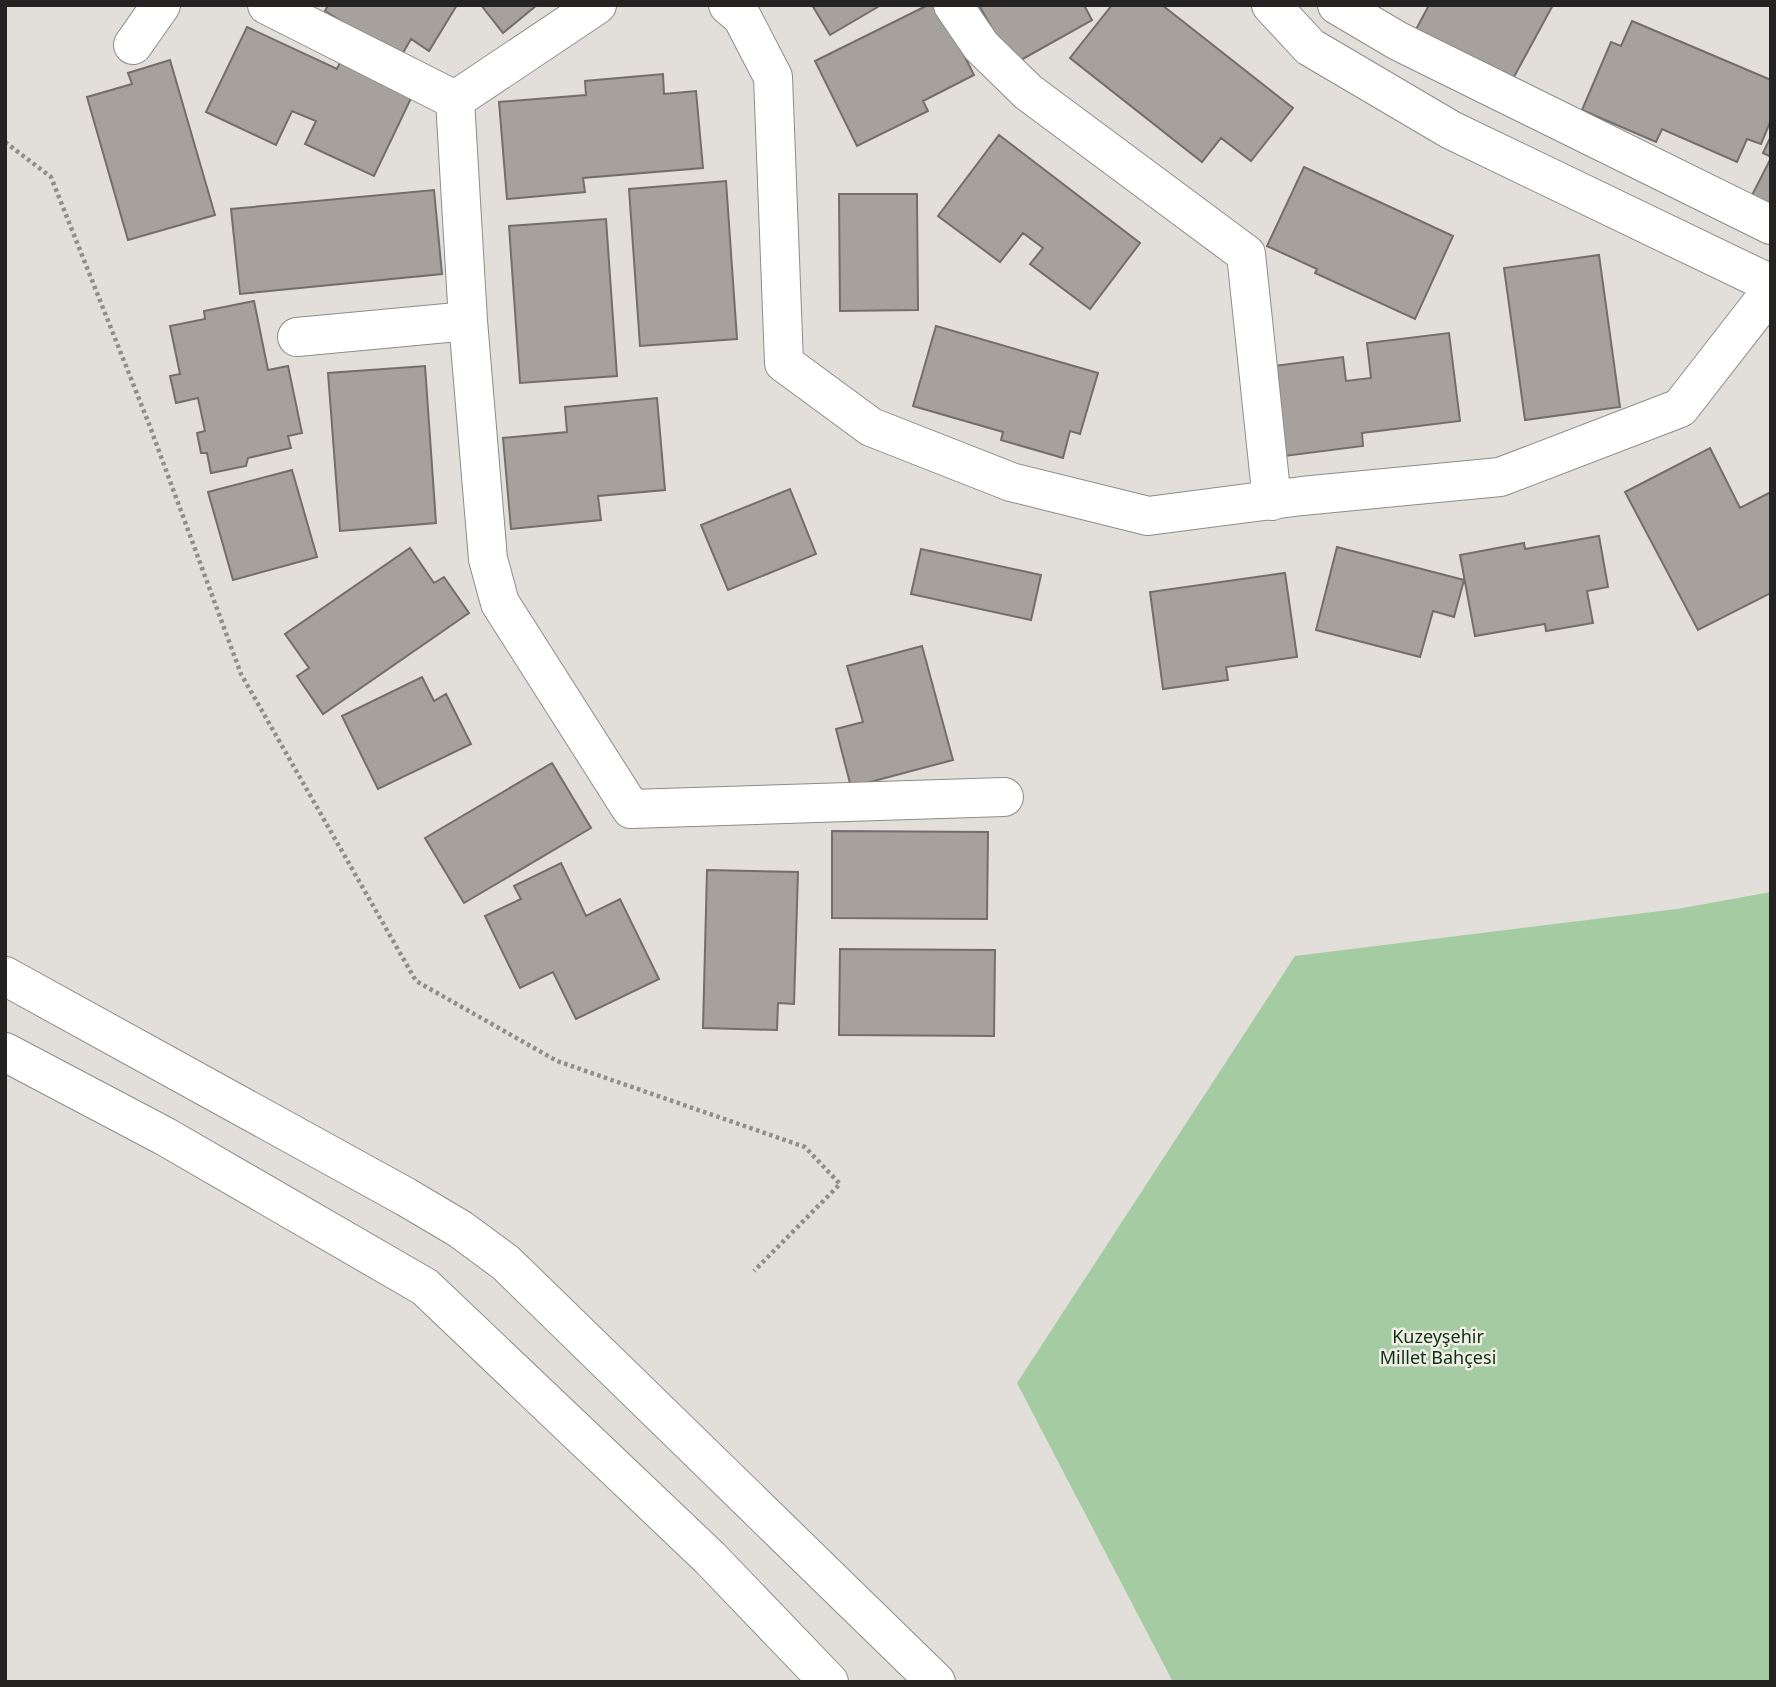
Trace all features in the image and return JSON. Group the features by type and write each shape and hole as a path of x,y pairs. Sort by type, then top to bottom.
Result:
{"street":[{"path":"133,45 161,5"},
{"path":"267,5 455,100"},
{"path":"455,100 597,5"},
{"path":"729,5 742,17 773,78 784,363 871,427 1011,482 1148,516 1272,500 1500,477 1680,408 1771,290"},
{"path":"953,5 981,46 1028,92 1246,254 1272,500"},
{"path":"1271,5 1310,47 1451,130 1771,284"},
{"path":"1337,5 1421,52 1771,225"},
{"path":"455,100 468,321 488,559 500,603 631,809 1004,797"},
{"path":"298,337 468,321"},
{"path":"5,976 406,1198 460,1230 506,1264 936,1682"},
{"path":"5,1052 166,1137 425,1287 710,1558 829,1682"}],"path":[{"path":"5,142 51,177 149,424 241,674 416,981 557,1061 805,1147 840,1184 754,1271"}],"green space":[{"name":"Kuzeyşehir Millet Bahçesi","path":"1771,892 1771,1682 1173,1682 1017,1383 1295,956 1677,909"}],"building":[{"path":"328,5 457,5 429,51 411,39 400,58 325,11"},
{"path":"481,5 537,5 503,33"},
{"path":"812,5 881,5 830,35"},
{"path":"928,5 939,5 974,75 923,101 928,111 857,146 815,61"},
{"path":"979,5 1084,5 1092,20 1012,65"},
{"path":"1112,5 1162,5 1293,108 1251,161 1221,138 1202,162 1070,58"},
{"path":"1429,5 1553,5 1509,86 1413,35"},
{"path":"1632,21 1771,80 1771,120 1761,144 1747,139 1737,162 1662,129 1656,142 1582,110 1611,42 1621,46"},
{"path":"247,27 337,69 342,58 414,92 374,176 305,144 316,121 292,111 276,145 206,112"},
{"path":"170,60 215,215 128,240 87,97 132,84 128,73"},
{"path":"663,74 664,94 696,91 703,168 583,178 585,192 507,199 499,102 586,95 585,81"},
{"path":"999,135 1140,243 1090,309 1030,264 1043,248 1023,233 1000,262 938,216"},
{"path":"1771,136 1771,157 1763,153"},
{"path":"1771,158 1771,207 1751,197"},
{"path":"1304,167 1453,236 1415,319 1315,273 1317,269 1267,246"},
{"path":"726,181 737,339 640,346 629,189"},
{"path":"434,190 442,274 240,294 231,209"},
{"path":"839,194 917,194 918,310 840,311"},
{"path":"606,219 617,376 520,383 509,226"},
{"path":"1599,255 1620,407 1525,420 1504,268"},
{"path":"254,301 268,370 288,366 302,433 288,436 291,448 248,458 246,466 211,473 207,453 201,453 197,433 205,431 198,398 176,403 170,376 180,374 170,326 205,319 204,311"},
{"path":"936,326 1098,373 1080,434 1070,431 1063,458 1001,440 1003,432 913,406"},
{"path":"1449,333 1460,421 1362,433 1363,446 1277,457 1266,367 1343,357 1346,381 1371,378 1367,343"},
{"path":"425,366 436,523 340,531 328,373"},
{"path":"657,398 665,490 598,496 601,520 511,529 503,438 567,432 565,407"},
{"path":"1710,448 1740,508 1771,492 1771,593 1698,630 1625,492"},
{"path":"292,470 317,557 233,580 208,492"},
{"path":"790,489 816,554 728,590 701,525"},
{"path":"1599,536 1608,587 1587,591 1593,623 1546,631 1545,624 1475,636 1460,555 1524,543 1525,549"},
{"path":"1337,547 1464,580 1454,617 1433,611 1420,657 1316,630"},
{"path":"410,548 434,583 444,577 469,613 323,714 297,676 309,668 285,634"},
{"path":"921,549 1041,575 1031,620 911,594"},
{"path":"1285,573 1297,657 1226,667 1228,680 1163,689 1150,592"},
{"path":"922,646 953,760 851,787 836,729 863,722 847,666"},
{"path":"422,677 434,701 446,694 471,744 378,789 342,716"},
{"path":"552,763 591,828 464,903 425,838"},
{"path":"832,831 988,832 987,919 832,918"},
{"path":"561,863 586,916 620,899 659,979 576,1019 553,972 520,988 485,916 521,899 514,886"},
{"path":"707,870 798,872 794,1004 778,1003 777,1030 703,1028"},
{"path":"840,949 995,950 994,1036 839,1035"}]}
